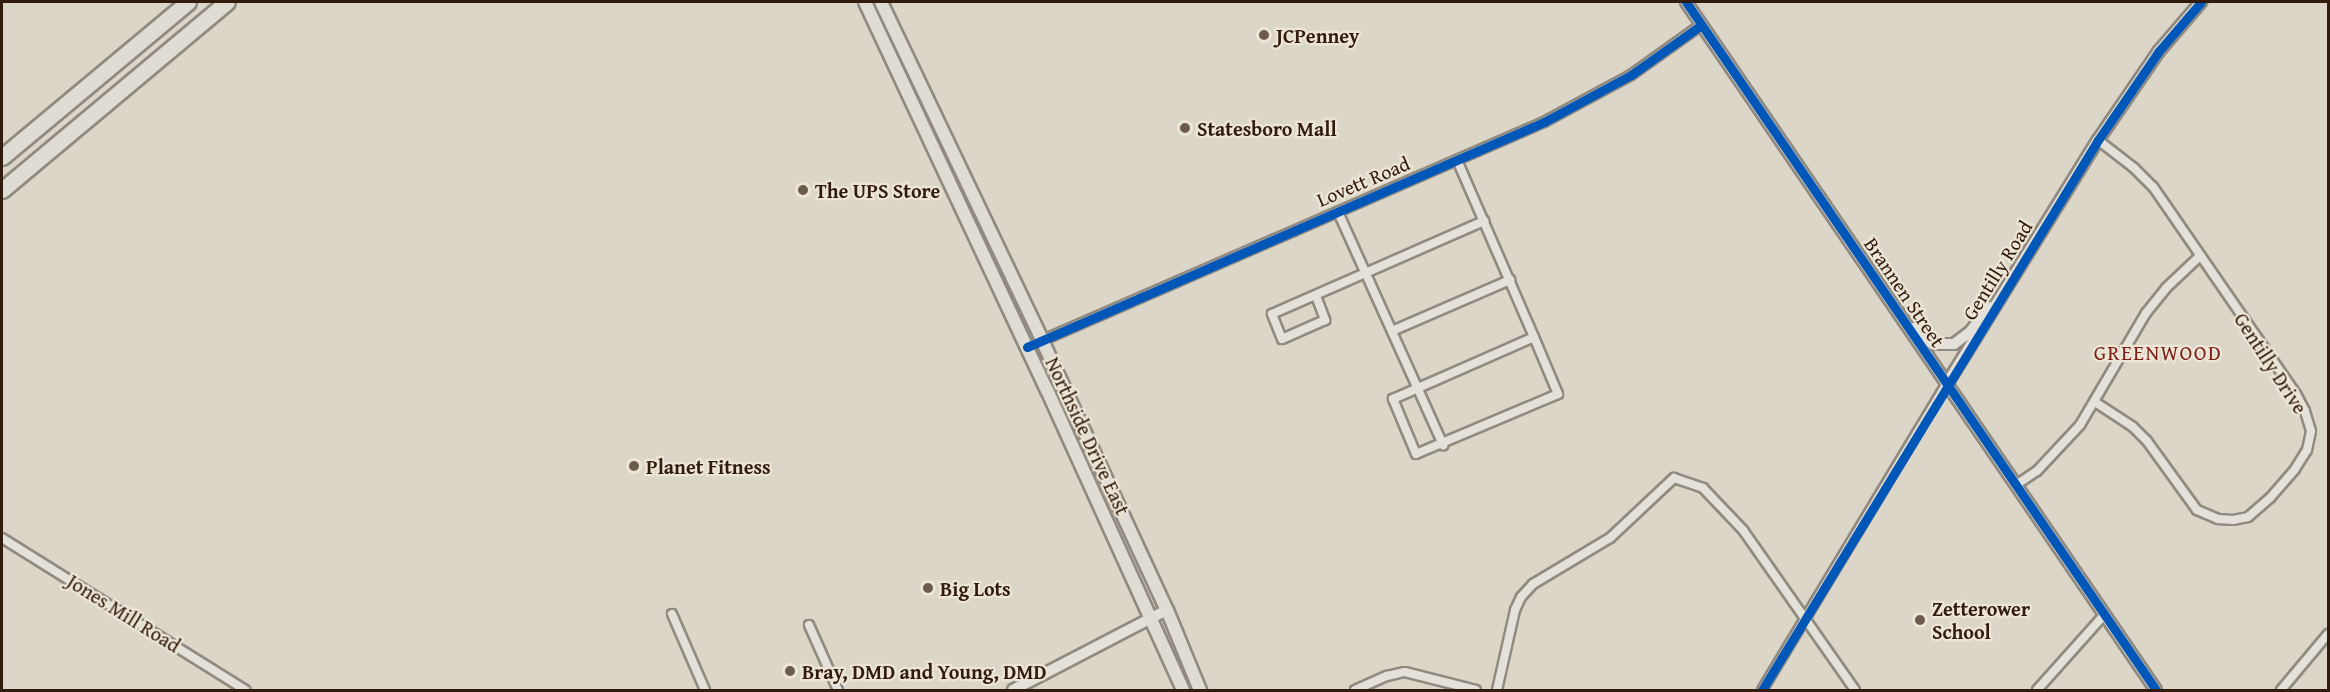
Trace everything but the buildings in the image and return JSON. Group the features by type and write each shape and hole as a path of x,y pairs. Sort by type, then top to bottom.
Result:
{"highway":[{"path":"2,157 188,2"},
{"path":"2,190 227,2"}],"main road":[{"name":"Northside Drive East","path":"865,2 1027,346 1183,690"},
{"name":"Northside Drive East","path":"881,2 1042,340 1167,610 1200,690"}],"street":[{"name":"Brannen Street","path":"1686,2 2156,690"},
{"name":"Gentilly Road","path":"1762,690 1946,385 2098,140 2159,51 2201,2"},
{"name":"Lovett Road","path":"1027,346 1457,160 1581,103 1631,75 1701,25"},
{"name":"Gentilly Drive","path":"2095,402 2133,427 2147,441 2197,510 2218,519 2233,520 2248,517 2295,469 2307,450 2311,431 2305,411 2153,187 2134,168 2098,140"},
{"path":"1457,160 1510,280 1534,337 1558,394 1443,445 1416,454 1393,399 1534,337"},
{"path":"1338,212 1443,445"},
{"path":"1316,296 1325,321 1282,339 1272,314 1484,221"},
{"path":"2016,485 2061,448 2080,425 2146,313 2166,288 2200,256"},
{"path":"1897,313 1925,340 1941,345 1954,344 1970,332 2022,264"},
{"path":"1392,331 1510,280"},
{"path":"1497,690 1515,610 1533,584 1610,538 1674,478 1703,488 1743,530 1855,690"},
{"name":"Jones Mill Road","path":"2,538 245,690"},
{"path":"1013,690 1167,610"},
{"path":"672,614 705,690"},
{"path":"2037,690 2104,615"},
{"path":"809,625 838,690"},
{"path":"2281,690 2328,634"},
{"path":"1355,690 1387,676 1405,672 1476,690"}],"cycle path":[{"path":"1686,2 2156,690"},
{"path":"1762,690 2098,140 2159,51 2201,2"},
{"path":"1027,347 1544,122 1631,75 1701,25"}],"place":[{"name":"JCPenney","path":"1264,35"},
{"name":"Statesboro Mall","path":"1185,128"},
{"name":"The UPS Store","path":"803,190"},
{"name":"Planet Fitness","path":"634,466"},
{"name":"Big Lots","path":"928,588"},
{"name":"Zetterower School","path":"1920,620"},
{"name":"Bray, DMD and Young, DMD","path":"790,671"}],"district":[{"name":"GREENWOOD","path":"2158,353"}]}
